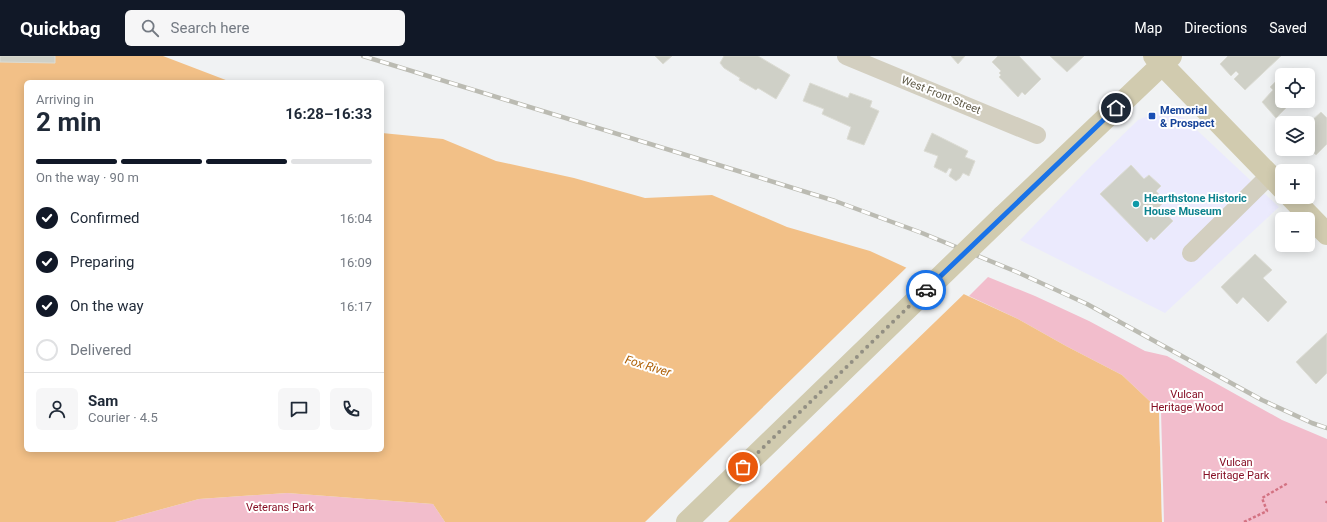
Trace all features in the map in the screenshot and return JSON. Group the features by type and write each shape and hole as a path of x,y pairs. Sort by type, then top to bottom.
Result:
{"main road":[{"path":"687,522 1003,216 1162,59 1275,181"},
{"path":"1298,204 1327,234"}],"street":[{"name":"West Front Street","path":"846,56 1037,135"},
{"path":"1191,253 1275,183"}],"path":[{"path":"1244,522 1267,511 1262,498 1288,483"}],"shaded area":[{"path":"1158,112 1167,112 1184,118 1279,207 1165,313 1020,240 1090,167 1138,120"}],"green space":[{"path":"988,277 1035,296 1089,321 1145,351 1167,356 1282,420 1327,439 1327,522 1162,522 1159,410 1122,375 1018,319 969,296"},
{"name":"Veterans Park","path":"287,493 433,504 445,522 115,522 199,499"}],"water":[{"name":"Fox River","path":"0,56 163,56 226,80 24,80 24,452 384,452 384,133 443,139 496,161 574,178 645,198 712,195 787,227 870,251 1018,319 1122,375 1159,410 1162,522 445,522 433,504 287,493 199,499 115,522 0,522"}],"pier":[{"path":"908,266 966,292 728,522 645,522"},
{"path":"1159,410 1161,411 1164,522 1162,522"}],"building":[{"path":"0,56 55,56 55,63 0,62"},
{"path":"655,56 672,56 663,64"},
{"path":"724,56 758,56 790,75 776,99 758,88 756,90 739,80 740,78 724,68 720,63"},
{"path":"951,56 965,56 958,64"},
{"path":"998,56 1019,56 1041,79 1025,95 1022,92 1018,97 999,77 1001,75 999,73 1001,71 992,62"},
{"path":"1050,56 1084,56 1067,72"},
{"path":"1228,56 1281,56 1245,90 1234,79 1239,74 1236,71 1231,76 1220,64"},
{"path":"1275,82 1275,108 1286,108 1278,116 1275,117 1262,102 1273,90 1270,87"},
{"path":"810,83 848,98 850,93 872,101 870,107 879,111 864,145 847,139 851,127 822,114 824,109 803,101"},
{"path":"1321,112 1327,118 1327,144 1316,155 1315,154 1315,118"},
{"path":"932,133 968,151 965,157 975,161 969,176 963,173 956,181 949,176 952,169 949,168 946,173 934,167 938,156 924,151"},
{"name":"Hearthstone Historic House Museum","path":"1131,165 1144,179 1149,175 1161,186 1156,191 1165,201 1159,207 1173,221 1154,240 1151,237 1147,242 1100,194"},
{"path":"1255,254 1272,270 1263,278 1287,302 1268,322 1243,297 1237,304 1221,287"},
{"path":"1327,333 1327,373 1316,384 1296,362"}],"railway":[{"path":"363,56 835,201 922,233 1017,272 1087,304 1262,400 1312,423 1327,428"}],"way so far":[{"path":"743,467 926,290"}],"place":[{"name":"Memorial & Prospect","path":"1152,116"},
{"name":"Hearthstone Historic House Museum","path":"1136,204"}],"route":[{"path":"926,290 1116,108"}],"park label":[{"name":"Vulcan Heritage Wood","path":"1187,400"},
{"name":"Vulcan Heritage Park","path":"1236,468"}]}
